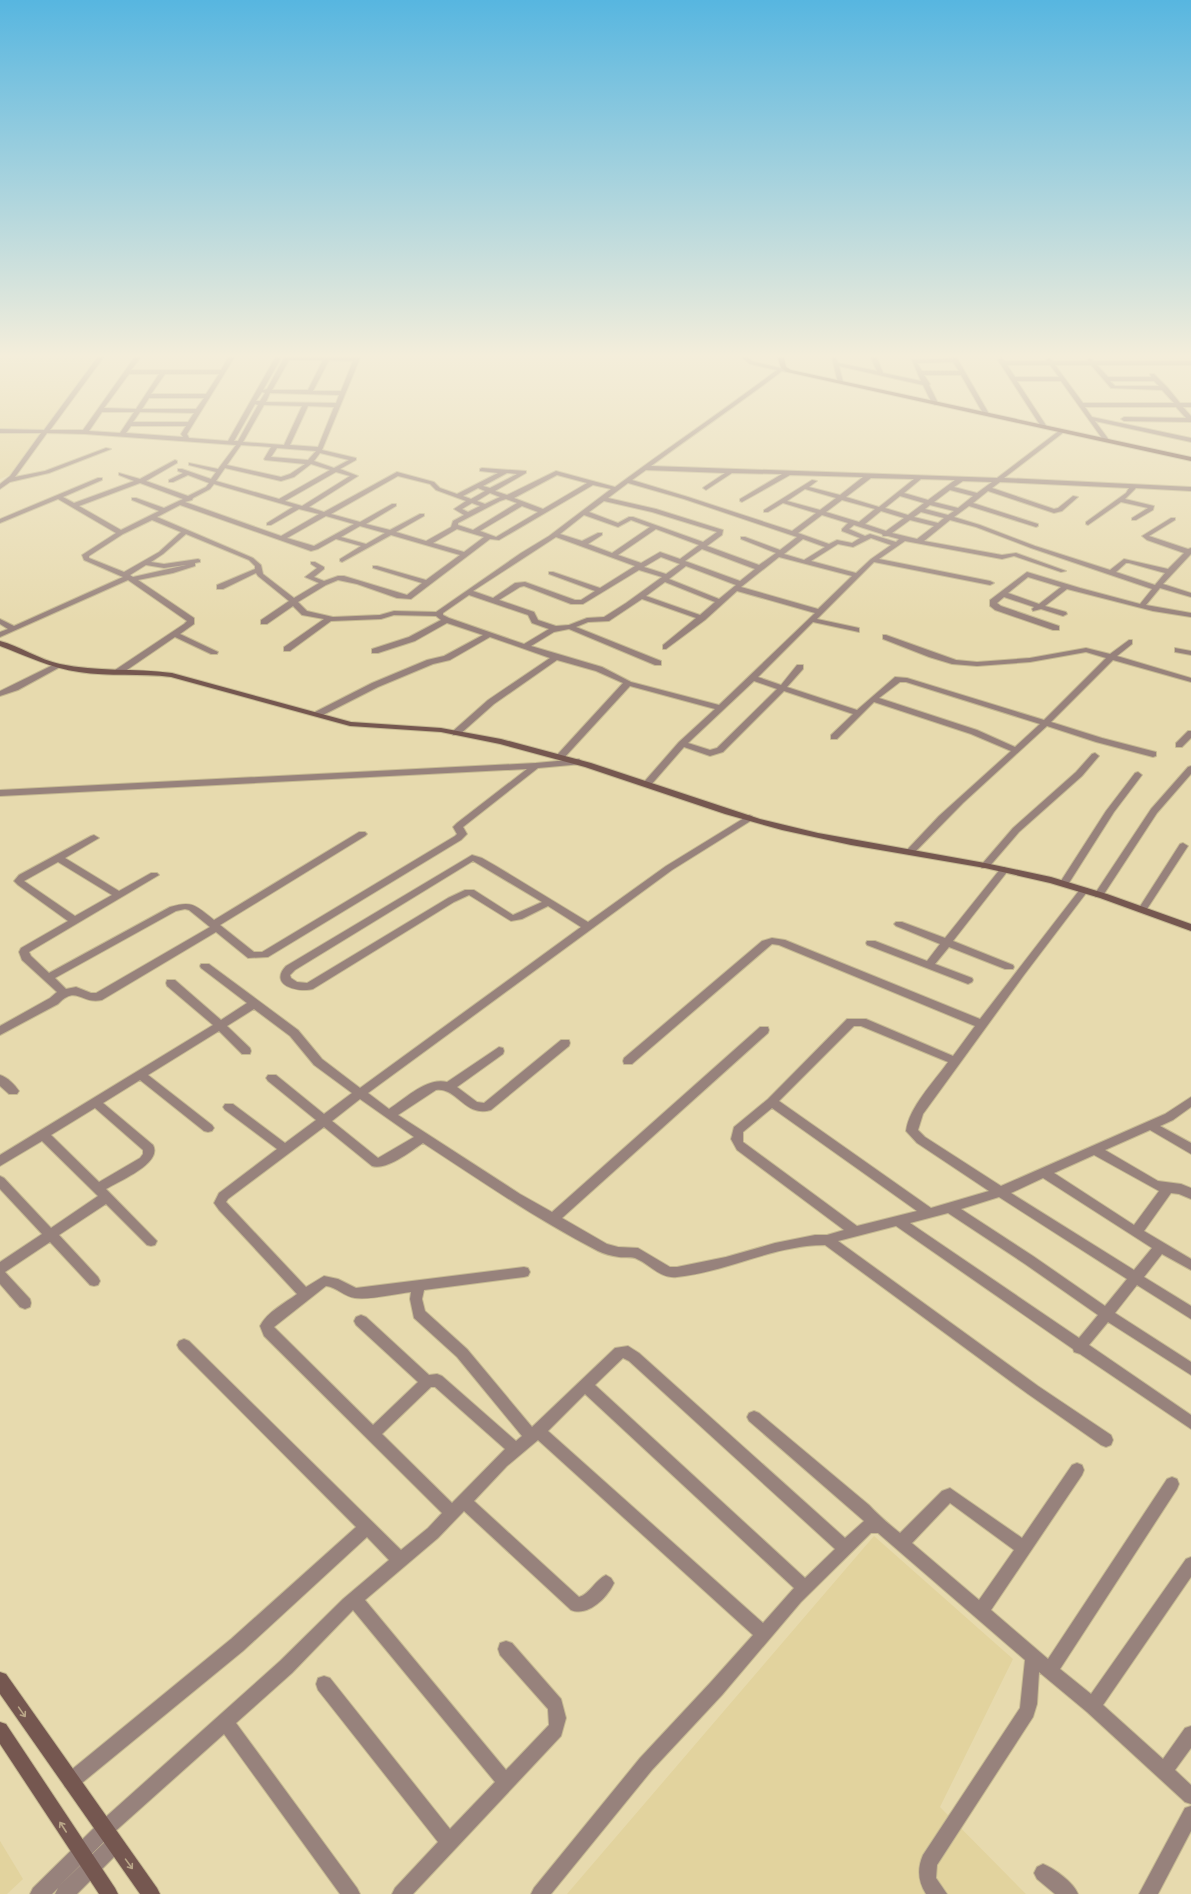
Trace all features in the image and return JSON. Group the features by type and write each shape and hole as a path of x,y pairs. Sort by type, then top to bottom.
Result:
{"street":[{"path":"0,487 10,480 35,446"},
{"path":"118,672 175,634 189,624 191,620 129,577 85,557 121,533 190,499 208,488 237,446"},
{"path":"269,524 354,477 309,462 267,459 274,446"},
{"path":"280,501 336,470 354,458 319,450 289,446"},
{"path":"191,464 281,479 288,477 309,462 320,446"},
{"path":"153,518 247,556 258,565 258,570 265,580 294,603 301,611 329,619 382,617 394,613 439,614 468,592 528,551 556,534 674,446"},
{"path":"918,542 1042,446"},
{"path":"1136,446 1191,458"},
{"path":"10,480 47,472 108,449"},
{"path":"76,506 140,481 175,462"},
{"path":"645,468 999,480 1191,489"},
{"path":"180,470 213,482 465,554"},
{"path":"469,515 457,509 524,472 508,470 482,470"},
{"path":"458,496 508,470"},
{"path":"706,488 731,471"},
{"path":"171,481 188,473"},
{"path":"427,543 454,528 455,522 498,499 516,495 556,473 617,489"},
{"path":"742,500 789,473"},
{"path":"121,474 190,499"},
{"path":"280,539 397,474 432,483 436,488 485,506"},
{"path":"793,534 869,476"},
{"path":"865,538 844,530 880,509 920,477"},
{"path":"880,538 961,479"},
{"path":"0,521 57,496 100,480"},
{"path":"627,481 680,496 829,546"},
{"path":"766,511 814,481"},
{"path":"455,526 488,538 500,538 593,482"},
{"path":"478,486 544,512"},
{"path":"1088,523 1121,500 1134,486"},
{"path":"804,487 940,526"},
{"path":"949,488 979,496"},
{"path":"988,489 1054,511 1060,510 1075,497"},
{"path":"1181,493 1191,495"},
{"path":"900,494 960,511"},
{"path":"57,496 121,533"},
{"path":"134,499 166,511"},
{"path":"524,647 541,636 556,629 570,627 587,620 604,620 641,596 665,578 703,546 720,534 721,531 668,514 604,499"},
{"path":"1121,500 1152,507 1134,519"},
{"path":"782,502 918,542 995,556 1014,554 1062,571"},
{"path":"181,503 311,549 316,548 394,505"},
{"path":"474,532 522,503"},
{"path":"969,504 1036,525"},
{"path":"919,510 951,518 1111,573 1157,587 1191,595"},
{"path":"584,513 618,525 631,518 760,568"},
{"path":"613,555 668,514"},
{"path":"342,560 422,515"},
{"path":"1142,606 1169,572 1190,551 1149,539 1145,536 1173,519"},
{"path":"129,577 139,565 161,553 186,531"},
{"path":"556,534 613,555 721,602"},
{"path":"582,544 600,534"},
{"path":"805,562 829,546 840,541 853,545 870,536 896,544"},
{"path":"335,537 367,546"},
{"path":"666,648 760,568 802,537"},
{"path":"264,622 282,609 332,579 341,578 405,597 411,595 488,538"},
{"path":"743,538 780,554 857,576"},
{"path":"647,784 682,744 753,678 873,560 906,538"},
{"path":"493,601 521,584 529,585 577,603 585,601 660,554 683,562 739,586 820,612"},
{"path":"873,560 990,583"},
{"path":"1111,573 1124,562 1129,561 1169,572"},
{"path":"1054,576 1077,562"},
{"path":"0,635 129,577 173,571 195,563 170,566 139,565"},
{"path":"313,563 322,568 309,577 324,583"},
{"path":"375,566 428,583"},
{"path":"220,587 258,570"},
{"path":"551,573 602,590"},
{"path":"1056,628 994,606 993,602 1027,574 1166,612 1191,615"},
{"path":"1025,617 1067,586"},
{"path":"468,592 531,614 535,621 556,629"},
{"path":"1003,594 1063,614"},
{"path":"641,596 702,618"},
{"path":"439,614 446,620 489,635 556,657 599,669 627,683 720,708"},
{"path":"287,649 329,619"},
{"path":"375,651 412,639 446,620"},
{"path":"812,620 856,630"},
{"path":"0,621 13,629"},
{"path":"570,627 658,663"},
{"path":"175,634 214,652"},
{"path":"318,714 375,685 430,662 447,658 489,635"},
{"path":"886,637 932,655 963,663 989,664 1084,650 1191,680"},
{"path":"910,852 946,812 1046,723 1110,657 1129,642"},
{"path":"0,643 50,663 56,667 89,672 151,672 172,675 362,726 439,730 560,757 749,818 818,835 985,866 1064,884 1100,895 1191,928"},
{"path":"1178,650 1191,654"},
{"path":"456,733 483,708 523,678 556,657"},
{"path":"0,694 56,667"},
{"path":"682,744 710,753 716,752 782,688 800,667"},
{"path":"753,678 858,713"},
{"path":"834,736 894,681 902,680 1099,740 1153,754"},
{"path":"560,757 626,686 627,683"},
{"path":"873,699 955,726 1016,750"},
{"path":"1179,745 1191,733"},
{"path":"985,866 1016,830 1079,774 1095,756"},
{"path":"0,793 536,766 579,762"},
{"path":"48,977 180,906 189,906 252,956 264,955 458,838 462,834 458,827 460,825 536,766"},
{"path":"1100,895 1154,811 1191,769"},
{"path":"1064,884 1110,811 1138,774"},
{"path":"306,1295 220,1203 223,1196 361,1093 669,868 749,818"},
{"path":"0,1031 54,1001 62,993 76,991 90,997 98,997 362,834"},
{"path":"74,920 20,884 19,880 22,876 94,838"},
{"path":"1142,910 1183,846"},
{"path":"57,858 118,895"},
{"path":"549,902 514,918 508,916 474,893 468,892 452,900 309,986 302,988 296,987 290,984 286,979 286,974 289,970 302,961 472,858 479,860 549,902 588,927"},
{"path":"929,965 948,943 1004,870"},
{"path":"62,993 60,988 26,958 24,955 25,950 74,920 154,875"},
{"path":"1084,890 1028,960 980,1024 918,1112 913,1123 912,1131 920,1140 1191,1313"},
{"path":"899,924 1009,967"},
{"path":"628,1061 766,943 772,941 781,942 980,1024"},
{"path":"871,943 968,980"},
{"path":"205,966 299,1037 318,1062 389,1115 516,1197 604,1248 618,1252 638,1252 668,1272 688,1271 775,1248 815,1240 827,1240 855,1231 950,1208 1000,1192 1174,1114 1191,1101"},
{"path":"171,983 220,1025 246,1051"},
{"path":"0,1161 254,1004"},
{"path":"855,1231 740,1147 736,1142 735,1136 738,1130 772,1102 851,1022 854,1021 862,1022 955,1061"},
{"path":"553,1218 666,1120 764,1030"},
{"path":"389,1115 433,1086 442,1085 449,1087 475,1106 487,1106 565,1043"},
{"path":"449,1087 499,1051"},
{"path":"140,1074 208,1128"},
{"path":"272,1078 376,1163 385,1161 423,1137"},
{"path":"0,1079 13,1091"},
{"path":"0,1270 50,1235 148,1157 150,1152 149,1148 95,1102"},
{"path":"772,1102 929,1213"},
{"path":"229,1108 285,1149"},
{"path":"1150,1125 1191,1149"},
{"path":"43,1134 151,1241"},
{"path":"1095,1150 1154,1184 1168,1188 1181,1188 1191,1194"},
{"path":"1045,1173 1136,1232 1191,1265"},
{"path":"0,1181 94,1281"},
{"path":"1136,1232 1168,1188"},
{"path":"950,1208 1029,1260 1106,1314 1191,1369"},
{"path":"898,1221 1079,1348 1191,1423"},
{"path":"827,1240 1027,1385 1106,1440"},
{"path":"1079,1348 1161,1246"},
{"path":"452,1513 267,1329 267,1326 272,1320 324,1281 339,1283 350,1292 356,1293 524,1272"},
{"path":"0,1275 25,1303"},
{"path":"418,1286 416,1299 419,1314 462,1353 535,1434 764,1634"},
{"path":"361,1320 427,1382"},
{"path":"184,1345 400,1560"},
{"path":"39,1894 105,1829 286,1667 354,1599 433,1532 502,1461 535,1434 586,1386 614,1356 620,1352 628,1352 845,1548"},
{"path":"372,1435 427,1382 437,1380 516,1450"},
{"path":"586,1386 805,1588"},
{"path":"754,1417 864,1510 877,1525 901,1543 980,1612 1092,1706 1191,1796"},
{"path":"980,1612 1077,1470"},
{"path":"1050,1671 1172,1484"},
{"path":"901,1543 947,1496 950,1495 1024,1548"},
{"path":"464,1501 576,1605 582,1606 588,1603 606,1583"},
{"path":"540,1894 646,1764 716,1689 805,1588 868,1526 877,1525"},
{"path":"71,1781 237,1645 367,1527"},
{"path":"1092,1706 1191,1564"},
{"path":"354,1599 506,1782"},
{"path":"401,1894 555,1730 558,1723 558,1716 555,1705 506,1650"},
{"path":"938,1894 926,1877 926,1870 929,1861 1027,1711 1031,1699 1029,1674 1034,1657"},
{"path":"0,1680 151,1894"},
{"path":"324,1684 449,1842"},
{"path":"225,1722 351,1894"},
{"path":"0,1730 90,1868 109,1894"},
{"path":"1165,1771 1191,1734"},
{"path":"1148,1894 1191,1814"},
{"path":"64,1894 115,1844"},
{"path":"1043,1873 1069,1894"}],"shaded area":[{"path":"0,446 32,446 12,474 0,479"},
{"path":"874,1536 1013,1659 940,1807 1026,1894 567,1894"},
{"path":"0,1841 23,1879 7,1894 0,1894"}]}
